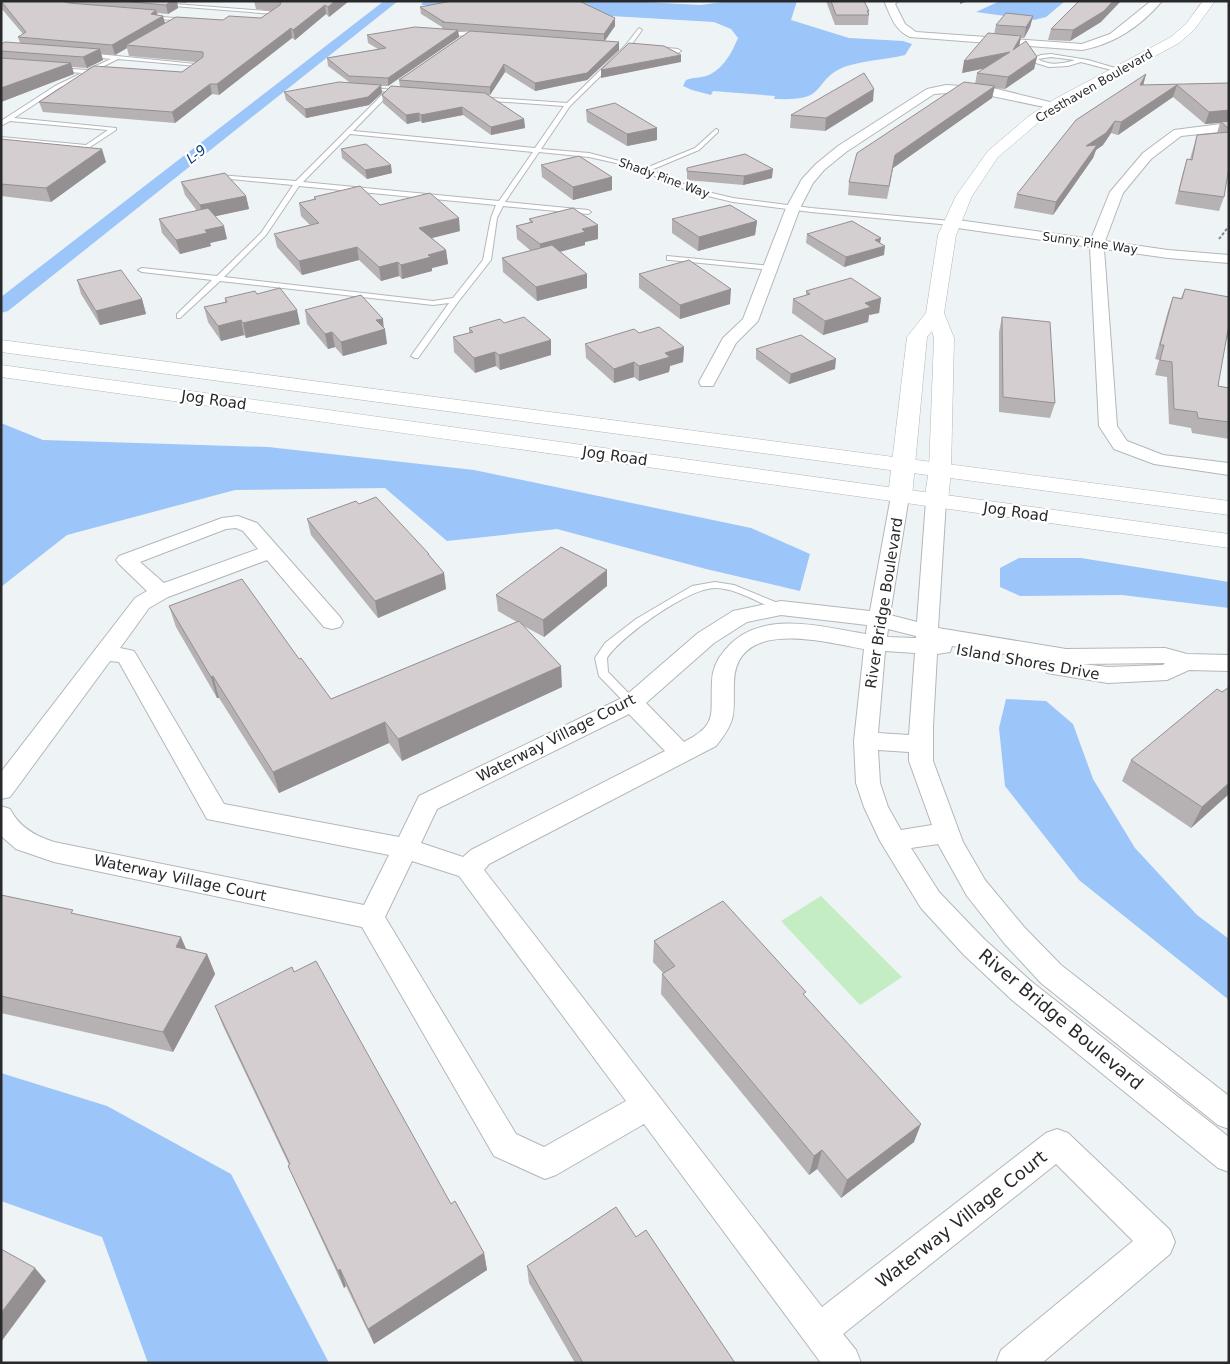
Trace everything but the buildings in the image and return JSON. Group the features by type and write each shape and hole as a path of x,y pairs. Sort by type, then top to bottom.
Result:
{"main road":[{"name":"Cresthaven Boulevard","path":"900,496 917,337 935,313 947,235 964,196 993,154 1013,136 1054,106 1175,40 1190,27 1209,1"},
{"name":"Cresthaven Boulevard","path":"935,313 944,338 940,470 936,501"},
{"name":"Jog Road","path":"1,346 1229,508"},
{"name":"Jog Road","path":"1,371 1229,541"},
{"path":"206,399 226,377"}],"street":[{"path":"893,1 890,3 901,27 904,31 914,35 1082,47 1095,46 1128,28 1157,1"},
{"path":"707,382 729,341 750,321 793,208 807,182 820,167 842,149 931,90 946,87 963,87 1054,106"},
{"path":"1229,127 1178,133 1147,156 1117,192 1097,244 1108,426 1120,445 1160,460 1229,469"},
{"name":"Sunny Pine Way","path":"951,223 1168,254 1229,259"},
{"name":"River Bridge Boulevard","path":"900,496 874,643 866,741 868,782 876,807 893,841 930,900 974,947 1041,1006 1229,1157"},
{"name":"River Bridge Boulevard","path":"936,501 935,639 921,744 921,760 946,833 976,888 1014,935 1051,974 1229,1115"},
{"path":"161,592 126,560 222,524 238,522 250,526 332,622"},
{"path":"1,790 142,603 161,592 272,551"},
{"name":"Waterway Village Court","path":"1,816 2,822 10,827 17,836 35,847 371,918 428,803 632,703 706,638 741,616 781,608 878,620 935,639"},
{"path":"468,869 480,857 708,740 718,730 722,722 725,708 723,677 728,662 740,646 756,636 772,631 793,630 874,643 935,639"},
{"name":"Island Shores Drive","path":"935,639 1062,669 1108,675 1167,672 1185,662 1229,663"},
{"path":"104,653 126,656 216,812 405,848 468,869 843,1363"},
{"path":"632,703 682,754"},
{"path":"866,741 921,744"},
{"path":"893,841 946,833"},
{"path":"371,918 505,1145 545,1164 647,1106"},
{"name":"Waterway Village Court","path":"819,1331 1056,1144 1158,1242 1014,1363"}],"lane":[{"path":"170,28 204,8 222,1"},
{"path":"155,4 280,13 268,21"},
{"path":"144,16 193,20"},
{"path":"415,356 455,300 487,260 494,218 500,204 568,105 628,47 639,30"},
{"path":"434,32 489,36"},
{"path":"461,40 469,34"},
{"path":"618,46 636,48"},
{"path":"653,49 678,51"},
{"path":"1,124 44,94 126,54"},
{"path":"84,55 202,65 195,70"},
{"path":"1079,62 1072,64 1043,64 1034,59 1040,56 1061,56 1079,62 1119,70"},
{"path":"51,69 110,74"},
{"path":"362,88 390,90 399,88"},
{"path":"180,316 264,234 297,184 346,132 390,90"},
{"path":"468,97 568,105"},
{"path":"1,139 87,147 114,129 9,119"},
{"name":"Shady Pine Way","path":"346,132 605,158 646,170 677,184 712,196 793,208 951,223"},
{"path":"646,170 697,149 716,132"},
{"path":"221,176 588,212"},
{"path":"670,258 771,268"},
{"path":"142,270 433,303 455,300"},
{"path":"632,703 602,673 602,658 609,646 640,621 696,588 715,585 730,587 781,608"}],"green space":[{"path":"821,896 902,977 860,1005 781,921"}],"water":[{"path":"424,1 625,1 700,5 731,1 797,1 791,20 849,38 903,41 912,44 905,55 859,63 835,71 809,96 774,99 775,96 713,91 711,95 683,86 686,80 708,75 716,71 728,58 738,38 731,29 714,22 421,5"},
{"path":"1000,1 1065,1 1046,17 1034,20 976,12"},
{"path":"1,423 43,440 268,447 474,470 751,528 810,554 800,591 706,569 557,529 447,541 385,488 235,490 67,535 1,587"},
{"path":"1019,558 1081,558 1229,582 1229,608 1122,595 1020,596 1000,587 1000,568"},
{"path":"1006,699 1046,701 1073,724 1093,779 1135,848 1197,915 1229,939 1229,1000 1079,880 1005,786 999,728"},
{"path":"1,1073 107,1106 231,1174 329,1363 148,1363 102,1237 1,1201"}],"waterway":[{"name":"L-9","path":"1,307 392,1"}]}
